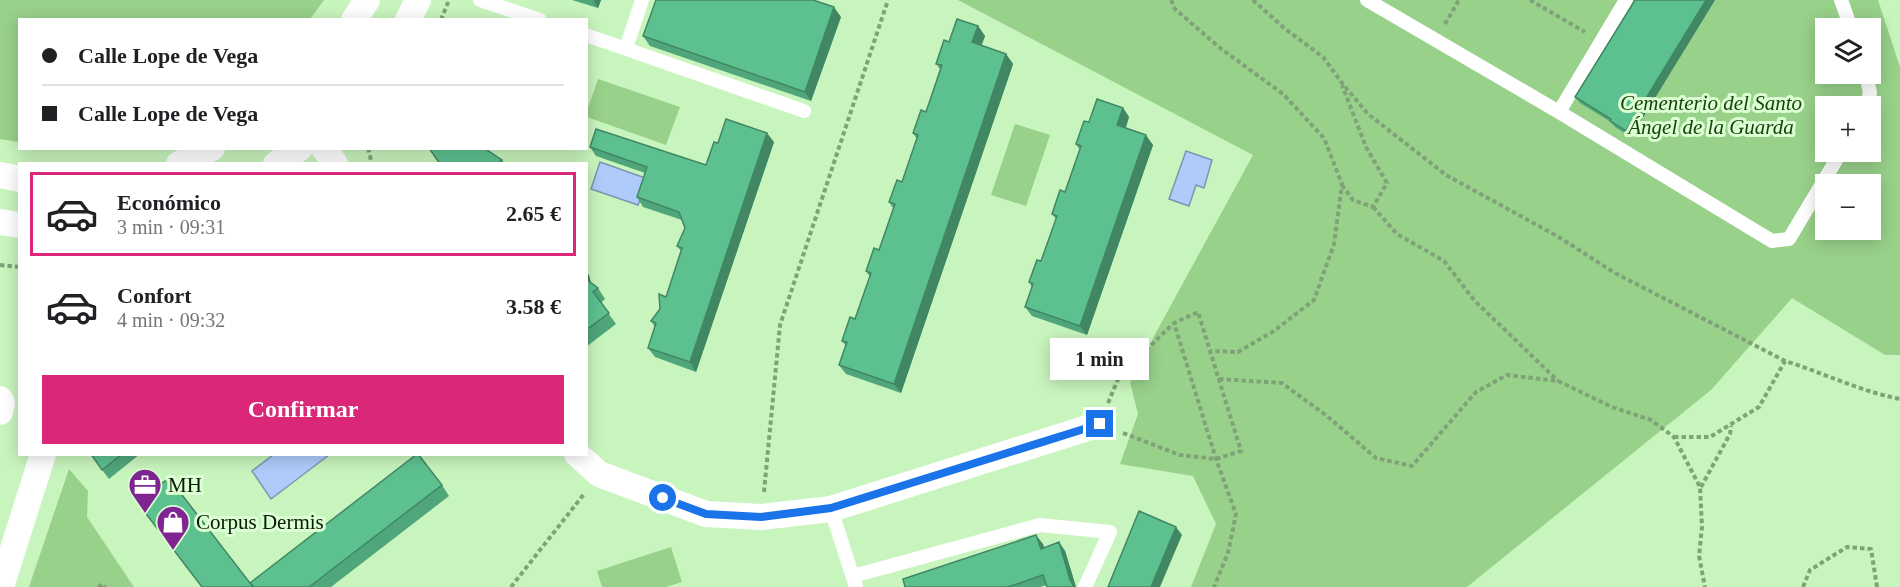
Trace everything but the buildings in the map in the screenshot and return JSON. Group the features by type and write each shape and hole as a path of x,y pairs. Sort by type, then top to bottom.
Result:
{"street":[{"path":"355,18 367,0"},
{"path":"409,18 418,0"},
{"path":"183,162 208,150"},
{"path":"0,175 18,179"},
{"path":"0,222 18,225"},
{"path":"0,399 2,403 0,412"},
{"path":"578,456 599,474 706,514 761,517 831,508 1100,424"},
{"path":"1,587 42,456"}],"lane":[{"path":"480,0 534,18"},
{"path":"626,48 642,0"},
{"path":"1367,0 1559,112 1772,241 1789,239 1835,162"},
{"path":"1559,112 1626,0"},
{"path":"1841,0 1847,18"},
{"path":"588,36 804,111"},
{"path":"831,508 855,582 1040,525 1110,531 1085,587"}],"path":[{"path":"442,18 449,0"},
{"path":"761,517 780,325 888,0"},
{"path":"1171,0 1175,9 1220,48 1283,94 1324,138 1342,184 1353,200 1373,207 1397,234 1444,261 1475,301 1558,381 1612,407 1651,420 1674,437 1700,487 1702,527 1699,556 1705,587"},
{"path":"1253,0 1284,28 1323,57 1368,114 1446,175 1557,236 1615,273 1785,361 1815,370 1870,393 1900,399"},
{"path":"1435,40 1459,0"},
{"path":"1530,0 1601,41"},
{"path":"1342,83 1366,147 1387,183 1373,207"},
{"path":"1210,351 1238,352 1274,331 1314,300 1334,244 1342,184"},
{"path":"0,265 18,267"},
{"path":"1198,312 1210,351 1241,451 1216,459 1180,454 1100,424 1124,365 1144,351 1174,323 1198,312"},
{"path":"1174,323 1216,459 1236,514 1228,554 1214,587"},
{"path":"1674,437 1710,437 1759,407 1785,361"},
{"path":"1219,379 1282,383 1327,416 1376,458 1412,466 1476,392 1507,375 1558,381"},
{"path":"1700,487 1730,434 1731,426"},
{"path":"511,587 599,474"},
{"path":"1803,587 1810,570 1847,547 1871,549 1877,587"},
{"path":"98,587 103,584 105,587"}],"green space":[{"path":"0,0 324,0 311,18 18,18 18,142 0,139"},
{"name":"Cementerio del Santo Ángel de la Guarda","path":"958,0 1878,0 1900,67 1900,355 1885,355 1792,298 1711,390 1467,587 1191,587 1216,524 1193,476 1120,464 1138,414 1130,382 1142,370 1153,338 1253,155"},
{"path":"598,79 680,107 666,145 588,117 588,108"},
{"path":"1015,124 1050,135 1026,206 991,195"},
{"path":"69,469 88,491 87,517 134,587 29,587"},
{"path":"671,547 682,582 666,587 602,587 597,571"}],"water":[{"path":"1186,151 1212,160 1204,188 1196,185 1189,206 1169,199"},
{"path":"600,162 648,179 638,205 591,189"},
{"path":"272,456 328,456 271,499 252,471"}],"place":[{"name":"MH","path":"145,514"},
{"name":"Corpus Dermis","path":"173,551"}],"route":[{"path":"663,498 706,514 761,517 831,508 1100,424"}]}
